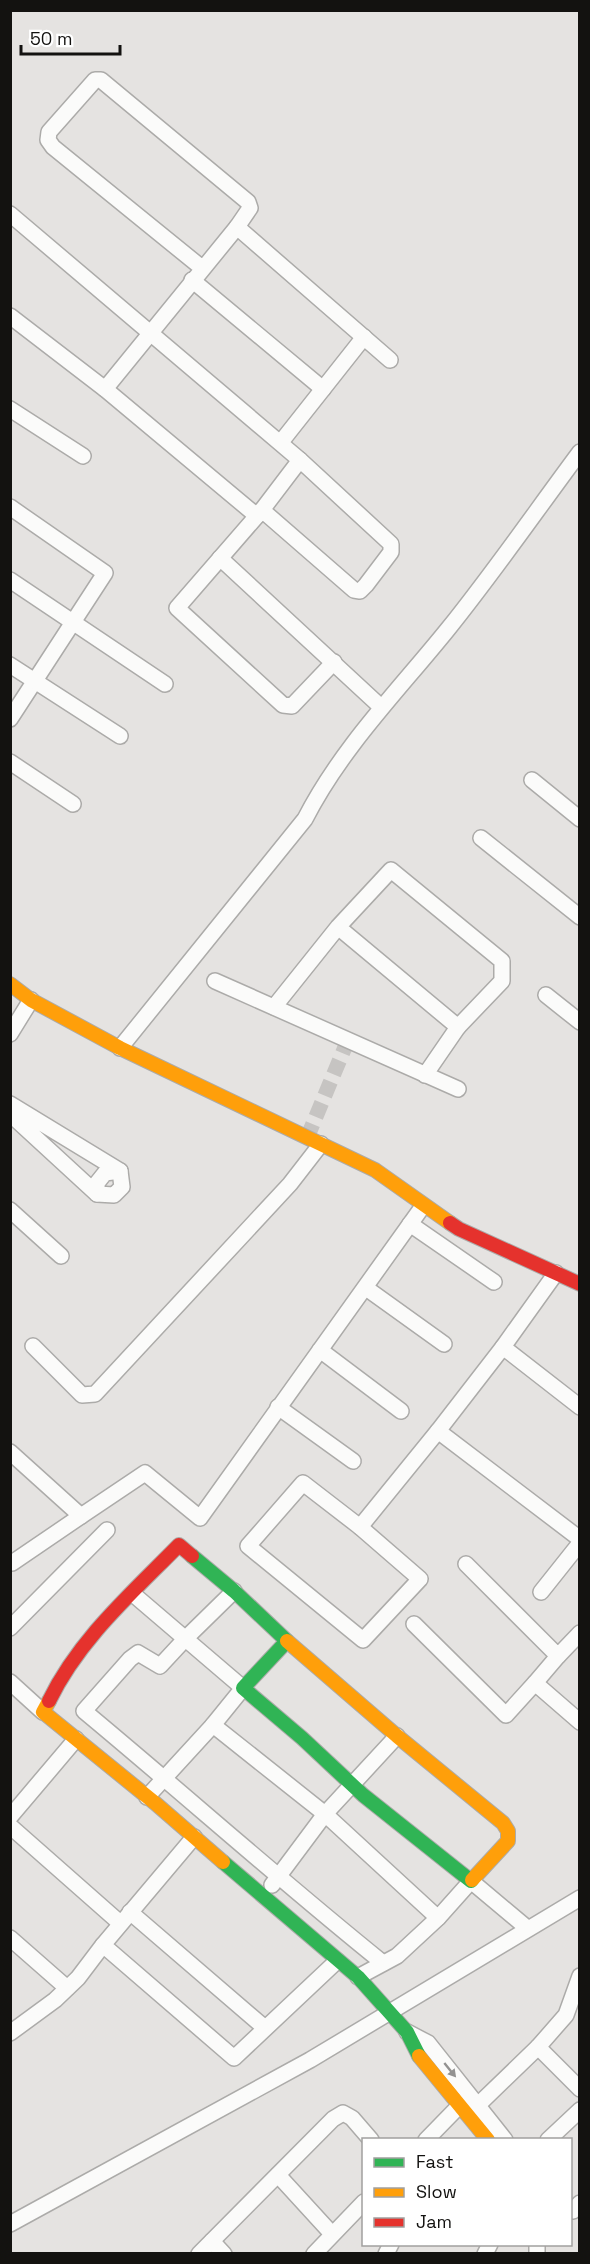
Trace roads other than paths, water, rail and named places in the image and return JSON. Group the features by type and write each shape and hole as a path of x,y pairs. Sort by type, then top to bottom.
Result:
{"street":[{"path":"105,389 197,274 237,227 250,208 248,202 101,80 95,80 49,132 48,140 53,147 197,274 323,389"},
{"path":"10,214 281,442 391,544 391,552 360,591 354,590 105,389 10,316"},
{"path":"237,227 390,360"},
{"path":"281,442 364,337"},
{"path":"10,409 83,456"},
{"path":"120,1048 305,819 339,761 381,707 449,628 579,452"},
{"path":"300,460 260,513 177,608 283,705 292,706 334,662"},
{"path":"10,507 105,573 10,719"},
{"path":"220,558 381,707"},
{"path":"10,580 165,684"},
{"path":"10,665 120,736"},
{"path":"10,762 73,804"},
{"path":"532,780 579,819"},
{"path":"481,838 579,917"},
{"path":"274,1008 338,927 391,870 502,961 502,981 458,1027 425,1075"},
{"path":"338,927 458,1027"},
{"path":"215,981 458,1089"},
{"path":"10,984 31,1000 120,1048 375,1170 423,1206 459,1229 579,1284"},
{"path":"546,995 579,1022"},
{"path":"10,1034 31,1000"},
{"path":"10,1104 120,1172 105,1173 98,1183 98,1194 10,1114"},
{"path":"33,1346 82,1395 95,1394 290,1184 321,1144"},
{"path":"11,1563 145,1473 200,1518 423,1206"},
{"path":"10,1210 61,1256"},
{"path":"411,1224 494,1282"},
{"path":"360,1527 503,1347 556,1273"},
{"path":"366,1288 444,1344"},
{"path":"503,1347 579,1407"},
{"path":"320,1350 401,1411"},
{"path":"278,1407 353,1461"},
{"path":"438,1431 579,1541 541,1592"},
{"path":"10,1452 81,1516"},
{"path":"303,1483 360,1527 420,1579 363,1640 248,1546 303,1483"},
{"path":"10,1628 107,1530"},
{"path":"43,1712 53,1688 76,1653 179,1545 234,1591 287,1641 502,1823 508,1831 507,1841 438,1918 397,1956 358,1977"},
{"path":"466,1564 558,1656"},
{"path":"10,1817 73,1737 84,1711 130,1659 138,1653 160,1666 234,1591"},
{"path":"133,1594 302,1738 353,1786 527,1928"},
{"path":"414,1624 506,1715 579,1633"},
{"path":"147,1797 287,1641"},
{"path":"10,1682 358,1977 407,2032 428,2043 469,2101 504,2138"},
{"path":"534,1683 579,1722"},
{"path":"84,1711 278,1878 383,1963"},
{"path":"213,1725 325,1814 438,1918"},
{"path":"262,1897 325,1814 397,1736"},
{"path":"10,1826 265,2028"},
{"path":"10,2033 78,1978 125,1918 194,1837"},
{"path":"10,2224 310,2060 579,1898"},
{"path":"10,1938 68,1988"},
{"path":"103,1945 234,2058 337,1961"},
{"path":"427,2138 469,2101 538,2047 566,2015 579,1976"},
{"path":"538,2047 579,2089"},
{"path":"469,2101 488,2138"},
{"path":"549,2138 579,2110"},
{"path":"199,2253 333,2120 343,2113 352,2118 370,2138"},
{"path":"278,2175 332,2235"},
{"path":"314,2253 362,2203"},
{"path":"212,2241 224,2253"}],"tunnel":[{"path":"307,1138 348,1040"}]}
